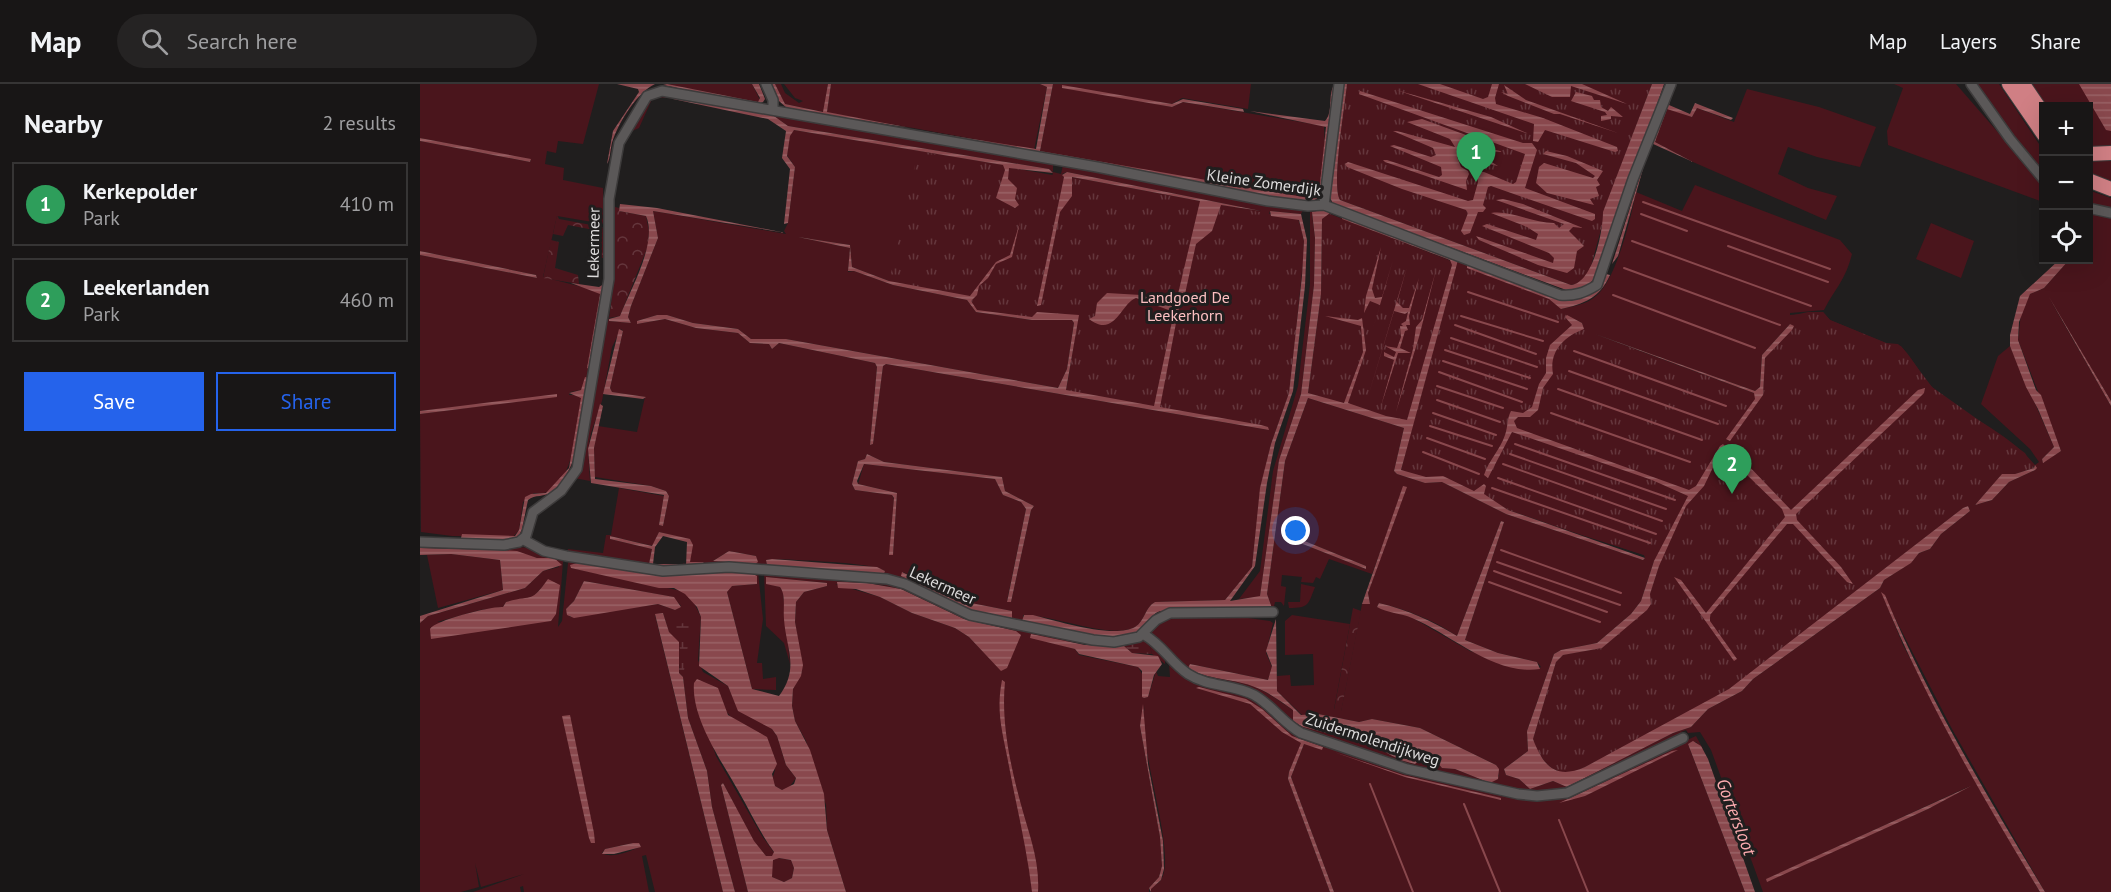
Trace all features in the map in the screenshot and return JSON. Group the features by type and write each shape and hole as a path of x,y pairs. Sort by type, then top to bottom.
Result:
{"highway":[{"path":"2009,84 2039,129"},
{"path":"2023,84 2039,109"},
{"path":"2093,154 2111,153"},
{"path":"2093,182 2111,189"}],"street":[{"path":"766,84 773,100 773,110"},
{"path":"1324,205 1339,84"},
{"name":"Kleine Zomerdijk","path":"773,110 1097,167 1268,201 1308,206 1324,205 1560,295 1583,294 1597,285 1633,179 1671,84"},
{"path":"1971,84 2039,175"},
{"name":"Lekermeer","path":"773,110 657,91 643,100 623,132 615,159 609,199 609,279 581,457 577,469 566,485 533,512 524,540 544,551 566,556 663,571 729,567 887,579 905,584 958,611 1093,640 1120,641 1143,634 1156,620 1170,613 1272,612"},
{"path":"2093,209 2111,213"},
{"path":"420,542 504,545 524,540"},
{"name":"Zuidermolendijkweg","path":"1143,634 1162,645 1187,673 1210,684 1253,695 1290,727 1301,733 1407,770 1518,794 1537,796 1567,793 1683,738"}],"green space":[{"path":"420,84 599,84 583,144 558,141 556,153 547,151 545,164 564,168 563,180 603,188 604,224 557,216 543,277 598,291 600,294 587,377 581,390 570,392 569,395 582,397 575,441 565,473 558,485 547,492 534,493 523,502 519,530 513,537 452,536 421,532 420,414 558,396 420,411 420,255 537,278 536,275 420,251 420,141 530,162 531,160 420,138"},
{"path":"667,84 752,84 760,100 758,102"},
{"path":"775,84 781,84 785,93 799,103 803,101 795,98 784,84 828,84 824,112 785,104"},
{"path":"831,84 1040,84 1047,87 1034,150 830,113 827,112"},
{"path":"1053,84 1251,84 1248,109 1182,98 1172,104 1061,86 1172,107 1183,102 1324,126 1325,152 1319,192 1312,198 1283,196 1040,151"},
{"path":"1347,84 1652,84 1604,212 1590,270 1580,283 1571,285 1340,200 1337,179"},
{"path":"1894,84 1956,84 2039,179 2039,201 1888,145 1887,131 1903,88"},
{"path":"1975,84 1999,84 2039,144 2039,170"},
{"path":"2027,84 2111,84 2111,148 2093,149 2093,102 2041,102"},
{"path":"1747,89 1819,107 1876,127 1860,167 1817,157 1788,147 1778,174 1808,188 1837,196 1826,220 1693,162 1655,142 1667,108 1692,117 1697,108 1734,122"},
{"path":"657,94 697,100 653,97 639,128 630,132 623,146 616,177 615,268 609,321 631,323 628,317 631,306 658,238 653,211 786,234 784,231 788,223 795,167 787,155 790,134 794,130 1004,165 1005,170 997,198 1015,208 1044,191 1053,172 1061,174 1063,165 1304,208 1301,214 1270,211 1269,214 1298,219 1304,253 1289,393 1271,444 1261,488 1252,567 1225,600 1155,602 1135,627 1124,630 1096,629 1049,618 1023,615 1023,621 1110,637 1136,632 1160,611 1272,608 1267,594 1285,461 1308,398 1404,428 1394,471 1397,474 1425,483 1442,482 1506,514 1643,560 1645,558 1644,555 1510,509 1484,494 1486,486 1483,484 1474,491 1443,476 1426,477 1401,471 1458,260 1343,216 1337,216 1339,213 1457,256 1461,263 1467,263 1467,268 1549,299 1561,309 1588,301 1603,288 1622,248 1636,192 1682,211 1695,185 1840,240 1852,254 1843,278 1824,310 1790,313 1790,315 1823,312 1830,320 1886,343 1898,344 1932,387 1999,433 2035,465 2039,462 2030,449 1981,404 1998,356 2010,346 2054,447 2042,459 2043,462 2061,451 2018,340 2021,313 2030,294 2044,288 2065,264 2093,264 2093,212 2111,217 2111,401 2049,298 2111,406 2111,892 2045,892 1952,729 1882,593 1903,645 1976,783 2040,892 1763,892 1711,750 1700,732 1688,733 1686,730 1681,732 1683,736 1566,791 1540,794 1519,792 1405,767 1302,731 1250,691 1192,674 1171,655 1162,641 1150,634 1156,621 1174,615 1249,613 1248,618 1270,621 1273,623 1266,653 1272,667 1268,680 1190,664 1188,668 1203,675 1258,688 1293,710 1293,721 1303,727 1368,743 1400,760 1415,764 1421,759 1436,761 1442,768 1455,769 1490,783 1499,776 1496,765 1420,728 1372,719 1359,722 1318,714 1303,716 1277,691 1277,676 1290,675 1291,686 1314,685 1313,654 1285,655 1285,621 1292,615 1350,624 1334,709 1341,711 1362,604 1370,604 1368,593 1405,486 1372,574 1329,559 1320,579 1316,577 1313,583 1301,582 1302,577 1282,575 1281,586 1286,587 1284,606 1281,602 1275,602 1273,610 1171,612 1164,614 1132,637 1113,640 1075,636 974,613 958,608 909,582 891,577 731,565 685,569 683,563 688,566 705,564 689,562 691,540 659,532 653,546 610,536 610,539 652,549 649,564 569,552 647,566 677,567 679,564 679,570 649,568 568,555 568,549 603,553 606,535 611,535 619,488 664,496 659,525 663,526 669,496 666,491 651,486 595,477 594,448 598,426 637,432 645,397 612,392 610,388 623,331 621,329 612,347 602,401 591,433 588,449 590,481 574,478 582,463 598,378 607,313 611,273 615,166 628,126 644,103","holes":["922,161 935,177 935,182 912,223 907,227","1067,172 1261,211 1221,205 1212,231 1196,243 1185,294 1182,296 1178,294 1200,201 1072,177 1072,195 1060,212 1040,306 1028,310 1000,307 1004,261 997,263 979,286 971,301 977,309 1032,317 1037,312 1078,315 1076,344 1066,390 1153,407 1174,312 1136,298 1111,322 1098,324 1089,319 1095,316 1097,303 1107,293 1141,295 1174,306 1181,302 1160,407 1261,425 1268,427 1269,430 886,364 883,366 873,444 870,445 877,367 875,363 779,343 772,349 769,344 750,343 738,333 696,328 665,319 637,324 637,321 657,315 667,315 693,323 738,329 751,339 786,339 1058,388 1067,369 1074,323 1072,320 1032,320 976,312 967,300 893,285 854,271 848,272 850,248 798,237 850,245 852,267 889,281 970,296 996,262 1010,255 1020,222 1048,204 1064,177 1062,174","952,186 968,195 967,216 956,258 951,270 939,284 947,232 935,200 937,191","1100,190 1123,193 1144,203 1164,202 1189,210 1174,284 1162,267 1150,259 1106,245 1083,224 1066,218 1092,193","929,208 935,226 935,237 928,256 914,270 904,273 910,236","1065,224 1078,230 1105,252 1134,261 1152,270 1164,285 1166,296 1117,284 1085,292 1068,289 1065,277","980,243 983,245 983,265 978,273 960,287 965,259","1288,245 1298,249 1283,371 1255,338 1260,290 1279,247","1206,248 1223,254 1226,260 1232,287 1229,300 1224,305 1193,300 1192,297","1190,307 1217,313 1217,320 1207,331 1205,355 1185,353 1181,348","1141,310 1164,318 1167,323 1158,362 1154,361 1127,326 1133,315","1567,315 1582,323 1584,329 1570,336 1559,346 1553,359 1553,374 1539,407 1535,411 1518,417 1514,421 1517,428 1689,490 1742,420 1755,395 1595,334 1755,391 1760,387 1762,355 1790,324 1793,326 1765,358 1763,395 1726,446 1730,453 1723,449 1721,451 1704,486 1686,506 1659,566 1650,594 1651,604 1647,610 1602,648 1563,655 1556,662 1533,739 1541,757 1558,771 1575,771 1585,767 1729,690 1963,508 1968,506 1970,511 1941,534 1930,549 1919,553 1910,563 1884,580 1880,588 1753,679 1742,691 1708,709 1691,727 1673,733 1567,787 1553,781 1530,789 1519,779 1506,775 1504,769 1528,751 1527,731 1554,654 1561,650 1597,643 1631,614 1641,601 1654,561 1689,496 1652,480 1511,432 1488,477 1484,475 1503,440 1511,411 1523,413 1532,407 1539,384 1546,373 1546,358 1550,345 1572,325 1565,317","1122,330 1155,373 1149,401 1074,387 1087,332 1109,334","1232,359 1261,369 1282,381 1271,418 1170,400 1178,363 1207,364","1925,388 1924,393 1913,404 1796,514 1797,520 1841,567 1853,584 1847,582 1793,524 1787,524 1710,615 1710,621 1737,659 1734,661 1674,577 1681,580 1706,613 1785,517 1782,509 1745,472 1734,456 1743,460 1790,510 1918,390","867,454 884,462 1002,477 1005,491 1034,506 1031,510 1011,602 1007,601 1026,509 1021,502 1003,495 995,479 864,464 858,484 897,493 893,555 890,555 894,499 892,495 855,490 852,484 858,461 865,459","2035,466 2035,470 2009,482 1992,500 1975,505 2003,474 2015,474","1501,521 1504,522 1465,640 1498,653 1537,662 1541,667 1537,669 1506,664 1470,651 1411,617 1377,607 1379,603 1410,612 1457,636","1285,533 1366,566 1366,569 1285,537","729,551 756,556 757,563 713,561","766,560 865,565 885,571 884,574 767,565","903,572 961,601 1012,611 1012,618 970,610 902,576","1970,786 1928,809 1767,881 1767,879"]},
{"path":"703,100 1053,163 1053,172 1049,169 788,126 774,116 700,102"},
{"name":"Landgoed De Leekerhorn","path":"918,151 1298,219 1304,241 1296,332 1289,393 1275,431 1066,393 1078,316 1029,319 976,311 967,298 889,282"},
{"path":"2111,158 2111,184 2093,177 2093,159"},
{"path":"2093,192 2111,198 2111,210 2093,205"},
{"path":"615,207 619,208 619,211 646,216 649,231 648,246 620,316 609,318 615,274"},
{"path":"1310,208 1333,211 1312,214 1315,238 1314,285 1301,394 1279,460 1260,597 1239,599 1260,571 1273,471 1298,386 1310,284"},
{"path":"1330,214 1549,299 1596,335 1763,395 1765,358 1792,330 1790,316 1808,312 1823,312 1830,320 1886,343 1901,346 1932,387 2025,453 2034,468 2015,474 2002,474 1975,503 1963,508 1729,690 1611,754 1574,772 1562,774 1535,751 1533,739 1556,662 1563,655 1602,648 1651,604 1650,594 1659,566 1644,555 1508,510 1474,491 1401,471 1412,425 1308,393 1321,294 1322,219 1325,215"},
{"path":"557,215 559,219 602,227 604,232 603,258 594,257 594,230 568,225 563,236 553,234"},
{"path":"1931,223 1974,241 1961,278 1916,259"},
{"path":"551,240 559,242 555,268 578,275 579,284 543,278"},
{"path":"516,547 532,548 561,557 563,562 558,627 562,621 568,563 571,559 651,571 722,569 758,572 763,619 757,663 762,663 763,679 776,677 776,690 752,689 727,592 728,587 757,584 757,576 725,571 679,576 571,568 682,591 692,599 701,617 698,660 703,672 728,686 731,693 772,729 777,736 786,765 796,778 788,789 782,790 775,786 772,780 775,770 725,710 694,689 716,756 762,836 778,858 791,860 794,868 792,878 784,882 772,877 772,863 753,841 723,783 721,785 748,892 735,892 712,807 707,771 688,718 683,677 663,613 655,615 723,892 655,892 646,855 642,856 649,892 524,892 523,886 520,887 521,892 473,892 524,874 481,887 475,863 479,887 461,892 420,892 420,623 428,616 525,588 543,571 559,567 554,558 537,558 504,550","holes":["584,581 673,597 681,606 675,610 658,604 570,617 566,609 574,601","545,584 551,621 437,622 480,610 503,607 506,602 532,598","633,843 641,846 616,855 602,853 605,849"]},
{"path":"451,554 500,560 503,590 438,608 427,555"},
{"path":"764,572 889,582 950,609 1080,640 1146,640 1165,657 1165,664 1152,654 1149,644 1106,646 1030,637 1075,649 1079,655 1138,667 1144,677 1143,698 1148,697 1156,671 1158,676 1170,677 1169,662 1247,694 1279,720 1405,770 1557,798 1696,736 1704,751 1696,742 1688,744 1745,892 1334,892 1291,777 1304,744 1323,749 1302,743 1288,779 1330,892 1151,892 1150,889 1161,880 1165,866 1161,824 1146,746 1145,705 1140,726 1160,837 1162,866 1159,877 1149,888 1149,892 846,892 827,830 826,805 806,741 795,721 792,706 793,689 802,671 795,622 796,602 804,592 827,586 827,583 766,577 769,584 780,587 783,592 790,664 784,643 766,626","holes":["835,584 876,584 901,589 964,619 1016,631 1020,635 1010,659 999,668 969,637 955,628 912,613 880,597"]},
{"path":"1301,584 1315,587 1309,602 1301,607 1289,608 1288,602 1300,602"},
{"path":"1353,608 1361,611 1341,712 1334,710"},
{"path":"684,623 689,625 690,632 683,677 679,673 678,641 667,626"},
{"path":"1149,644 1152,654 1132,653 1124,646"}],"shaded area":[{"path":"617,84 655,84 642,93 626,114 613,140 607,164 613,131 639,92 638,89"},
{"path":"752,84 759,84 765,99 756,104 663,85 758,102 760,98"},
{"path":"772,84 775,84 785,104 823,112 828,84 831,84 827,112 911,128 788,109 779,101"},
{"path":"1040,84 1053,84 1040,151 1314,198 1319,192 1326,127 1250,111 1325,121 1328,117 1331,92 1335,84 1322,195 1313,201 1262,196 917,130 1036,149 1047,87"},
{"path":"1343,84 1347,84 1337,179 1340,200 1571,285 1579,282 1591,266 1599,243 1603,212 1652,84 1664,84 1599,272 1587,286 1569,291 1333,204 1329,195"},
{"path":"1418,84 1440,84 1483,99 1488,97 1492,84 1499,84 1495,98 1496,104 1543,118 1617,147 1618,151 1545,130 1538,142 1533,141 1534,124"},
{"path":"1525,84 1582,84 1627,104 1571,86 1570,97 1552,97"},
{"path":"2079,84 2111,84 2111,131 2106,130 2093,108 2093,102 2090,102"},
{"path":"1062,85 1172,104 1183,99 1243,109 1244,112 1183,102 1172,107 1062,88"},
{"path":"1504,85 1526,100 1618,133 1554,114 1508,96 1501,92 1508,94"},
{"path":"1674,85 1669,105 1690,114 1695,103 1733,118 1731,120 1697,108 1692,117 1667,109 1655,142 1693,162 1651,143"},
{"path":"1396,90 1491,117 1529,134"},
{"path":"1360,91 1523,143 1532,143 1537,150 1525,188 1595,214 1595,219 1592,221 1491,186 1488,187 1483,205 1486,208 1483,212 1478,212 1470,233 1464,235 1461,231 1468,213 1466,210 1402,189 1347,167 1345,164 1348,162 1468,201 1473,200 1478,182 1476,172 1484,172 1513,184 1516,182 1525,154 1359,94"},
{"path":"1576,92 1592,96 1594,100 1600,100 1601,107 1608,111 1611,107 1623,117 1611,116 1611,119 1601,121 1601,116 1607,115 1605,112 1571,101"},
{"path":"673,97 774,116 788,126 1049,169 1053,173 1009,168 1008,179 1017,188 1015,199 1019,205 1015,208 996,198 1005,170 1003,165 794,130 790,136 787,156 795,167 788,223 784,224 790,169 782,158 786,131 768,119 673,99"},
{"path":"1422,119 1466,135 1484,147 1504,152 1472,150 1498,166 1457,157 1461,167 1469,174 1466,181 1467,190 1385,162 1383,160 1439,177 1442,175 1441,167 1390,146 1394,145 1431,157 1436,155 1433,148 1393,131 1397,131 1455,147 1450,139 1407,122"},
{"path":"420,138 531,159 530,162 420,141"},
{"path":"1546,151 1567,156 1603,171 1597,180 1600,185 1596,187 1599,196 1590,199 1594,205 1547,193 1536,183 1539,167 1544,163 1593,178 1595,176 1576,163 1543,154"},
{"path":"1647,155 1618,256 1612,264"},
{"path":"1067,172 1261,211 1221,205 1212,231 1196,244 1185,294 1182,296 1178,294 1200,201 1072,177 1072,196 1060,212 1041,305 1037,306 1064,177 1062,175"},
{"path":"1503,199 1523,204 1583,228 1573,227 1569,231 1584,246 1577,251 1574,268 1567,273 1538,265 1479,240 1476,236 1553,263 1554,258 1549,253 1482,226 1487,224 1536,240 1538,234 1527,227 1491,213 1506,213 1554,223 1559,228 1564,224 1496,200"},
{"path":"620,204 657,208 786,233 653,211 658,238 631,306 628,317 631,323 609,321 609,319 620,316 646,253 648,239 649,227 646,216 619,211"},
{"path":"1322,210 1330,213 1322,219 1321,294 1308,393 1344,403 1363,352 1361,326 1325,316 1358,320 1362,318 1366,350 1348,403 1386,416 1407,420 1452,265 1450,260 1342,219 1342,217 1458,260 1401,470 1426,477 1443,476 1474,491 1484,484 1486,486 1484,494 1508,510 1645,558 1643,560 1506,514 1442,482 1425,483 1397,474 1394,471 1404,428 1308,398 1285,461 1267,594 1272,608 1160,611 1137,632 1111,637 1080,634 1022,621 1024,615 1033,615 1085,628 1126,630 1135,627 1155,602 1225,600 1252,567 1260,488 1271,444 1289,393 1304,241 1299,220 1271,216 1270,211 1301,214 1307,240 1305,286 1293,391 1275,443 1255,566 1230,601 1260,596 1279,460 1301,394 1314,285 1315,238 1312,212"},
{"path":"1020,222 1012,257 996,264 971,301 977,310 1032,317 1037,312 1079,315 1066,390 1154,406 1174,312 1136,298 1117,318 1105,325 1089,319 1095,316 1097,303 1107,293 1141,295 1174,306 1180,302 1160,407 1261,425 1268,427 1269,430 886,364 883,366 873,444 870,445 877,367 875,363 779,343 772,349 769,344 750,343 738,333 696,328 665,319 637,324 637,321 657,315 667,315 693,323 738,329 751,339 786,339 1058,388 1067,369 1074,323 1072,320 1032,320 976,312 967,300 893,285 848,271 850,248 798,237 850,245 852,267 889,281 970,296 996,262 1010,255"},
{"path":"1381,247 1372,289 1375,298 1382,297 1393,260 1380,305 1370,301 1364,313 1366,296"},
{"path":"420,251 536,275 537,278 420,255"},
{"path":"1467,263 1571,301 1595,292 1606,274 1610,275 1596,295 1577,305 1561,309 1549,299 1467,268"},
{"path":"2055,264 2065,264 2044,288 2030,294 2019,322 2018,340 2061,451 2043,463 2042,459 2054,447 2010,346 2010,335 2020,296"},
{"path":"1407,267 1397,302 1403,308 1409,308 1419,278 1409,316 1410,325 1406,325 1408,330 1405,331 1400,348 1411,353 1398,353 1381,406 1394,360 1384,356 1384,352 1394,357 1396,352 1385,346 1397,348 1401,337 1400,326 1403,326 1401,324 1406,321 1408,312 1405,314 1394,311 1367,400"},
{"path":"1436,270 1419,337 1396,412 1413,349 1416,327 1422,320"},
{"path":"571,283 599,287 604,284 589,369 587,368 600,294"},
{"path":"2049,297 2111,401 2111,406"},
{"path":"1567,315 1582,323 1584,329 1570,336 1559,346 1553,359 1553,374 1543,388 1538,410 1530,417 1518,417 1514,421 1517,428 1689,490 1696,486 1720,446 1723,444 1730,452 1723,449 1721,451 1704,486 1686,506 1659,566 1650,594 1651,604 1647,610 1602,648 1563,655 1556,662 1533,739 1541,757 1558,771 1575,771 1585,767 1729,689 1963,508 1968,506 1970,511 1941,534 1930,549 1919,553 1911,563 1884,580 1880,588 1753,679 1742,691 1708,709 1691,727 1673,733 1567,787 1553,781 1530,789 1519,779 1506,775 1504,769 1528,751 1527,731 1554,654 1561,650 1597,643 1631,614 1641,601 1654,561 1688,496 1652,480 1512,432 1488,478 1484,475 1503,440 1511,411 1523,413 1532,407 1539,384 1546,373 1546,358 1550,345 1572,325 1565,317"},
{"path":"1790,324 1794,326 1792,330 1765,358 1763,395 1730,441 1726,439 1755,399 1754,393 1595,334 1755,391 1760,387 1762,355"},
{"path":"619,329 623,331 610,388 612,392 646,397 643,399 603,394"},
{"path":"585,377 588,378 580,439 576,453 570,467 563,480 550,493 528,500 518,538 509,540 461,538 462,534 515,536 519,530 525,497 531,494 546,493 569,468 581,398 569,393 581,390"},
{"path":"1925,388 1924,393 1913,404 1796,514 1797,520 1841,567 1853,584 1847,582 1793,524 1787,524 1710,615 1710,621 1737,659 1734,661 1674,577 1681,580 1706,613 1785,517 1782,509 1745,473 1734,456 1743,460 1791,510 1918,390"},
{"path":"557,394 557,397 420,414 420,411"},
{"path":"600,404 603,406 594,448 595,479 651,486 666,491 669,496 663,526 659,525 664,495 591,483 588,449"},
{"path":"867,454 884,462 1002,477 1005,491 1034,506 1031,510 1011,602 1007,602 1026,509 1021,502 1003,495 995,479 864,464 857,481 858,484 897,493 893,555 889,555 894,498 892,495 855,490 852,484 858,461 865,459"},
{"path":"2035,465 2037,468 2035,470 2009,482 1992,500 1975,505 2002,474 2015,474 2034,468"},
{"path":"1403,486 1407,487 1368,593 1370,604 1362,604"},
{"path":"1501,521 1504,522 1465,640 1498,653 1537,662 1540,669 1506,666 1490,660 1427,625 1377,607 1379,603 1410,613 1457,636"},
{"path":"659,532 690,539 693,545 690,562 705,564 686,566 687,542 663,536 655,547 653,564 678,564 677,567 647,566 569,552 649,564 652,549 610,539 610,536 652,546"},
{"path":"1285,533 1366,566 1366,569 1285,537"},
{"path":"420,548 517,551 537,558 554,558 562,565 543,571 525,588 428,616 420,623 420,616 503,590 500,560 451,554 420,555"},
{"path":"729,551 756,556 758,562 755,564 713,561"},
{"path":"766,560 877,567 885,571 884,574 767,565"},
{"path":"581,562 664,573 737,571 757,576 757,584 732,586 727,592 752,689 779,696 789,676 790,667 784,619 784,598 780,587 766,584 766,577 827,583 827,586 804,592 796,602 795,622 803,665 801,676 793,689 792,706 795,721 810,750 824,794 827,830 846,892 748,892 721,785 723,783 754,841 766,856 772,856 774,852 709,740 694,697 694,683 697,679 718,688 728,715 767,737 777,764 772,774 775,786 782,790 794,784 796,778 786,765 777,736 772,729 738,711 728,686 699,666 701,617 697,607 685,594 674,588 659,588 571,568 570,565","holes":["779,858 791,860 794,868 792,878 784,882 772,877 773,860"]},
{"path":"902,572 961,601 1012,611 1012,618 970,610 901,576"},
{"path":"548,579 560,585 556,614 551,621 431,639 430,629 434,625 464,614 503,607 506,602 531,597"},
{"path":"584,581 674,597 681,607 675,610 658,604 574,618 567,615 566,609 574,601"},
{"path":"837,582 867,583 901,589 964,619 1016,631 1021,635 1007,668 1001,671 969,637 955,628 912,613 880,597 856,589 838,588"},
{"path":"1881,592 1885,595 1919,671 1959,746 2045,892 2040,892 1954,745 1916,670"},
{"path":"663,613 669,632 679,642 679,673 683,677 688,718 707,771 712,807 735,892 723,892 655,614"},
{"path":"1276,619 1277,691 1301,715 1318,714 1359,722 1372,719 1420,728 1496,765 1499,769 1498,779 1490,783 1455,769 1442,768 1436,761 1421,759 1415,764 1400,760 1368,743 1303,727 1293,721 1293,710 1273,696 1244,683 1203,675 1188,668 1190,664 1268,680 1272,666 1266,651"},
{"path":"1031,634 1085,645 1124,646 1132,653 1158,656 1162,664 1154,675 1148,697 1144,698 1142,697 1142,671 1138,667 1079,654 1075,649 1030,638"},
{"path":"1002,680 1005,682 1005,727 1010,757 1033,846 1038,892 1032,892 1002,730 1000,701"},
{"path":"1196,688 1246,699 1262,709 1292,736 1323,747 1322,750 1304,744 1291,777 1334,892 1330,892 1288,779 1301,743 1282,732 1250,704"},
{"path":"1143,704 1148,764 1163,841 1164,869 1161,880 1151,889 1151,892 1149,888 1159,877 1162,866 1160,837 1140,726"},
{"path":"570,715 595,843 591,843 589,838 562,716"},
{"path":"1693,741 1701,746 1708,759 1755,892 1745,892 1688,744"},
{"path":"1678,750 1585,796 1559,803 1672,751"},
{"path":"1334,752 1403,775 1501,798 1501,800 1405,777"},
{"path":"1971,786 1928,809 1767,882 1766,879"},
{"path":"639,843 641,847 614,854 602,854 605,849"}],"waterway":[{"path":"1643,202 1830,269"},
{"path":"1641,214 1687,231"},
{"path":"1632,241 1811,306"},
{"path":"1728,246 1828,282"},
{"path":"1624,268 1780,325"},
{"path":"1468,292 1558,322"},
{"path":"1613,295 1755,348"},
{"path":"1461,316 1543,341"},
{"path":"1455,325 1536,354"},
{"path":"1451,338 1537,367"},
{"path":"1445,350 1530,378"},
{"path":"1574,351 1726,406"},
{"path":"1443,361 1527,389"},
{"path":"1569,371 1718,424"},
{"path":"1439,372 1522,402"},
{"path":"1437,386 1503,408"},
{"path":"1558,389 1702,440"},
{"path":"1437,400 1500,422"},
{"path":"1433,413 1496,435"},
{"path":"1551,413 1690,462"},
{"path":"1430,426 1492,446"},
{"path":"1427,438 1485,459"},
{"path":"1515,444 1675,500"},
{"path":"1423,452 1479,474"},
{"path":"1510,454 1666,509"},
{"path":"1503,464 1662,521"},
{"path":"1498,478 1656,534"},
{"path":"1492,488 1650,543"},
{"path":"1501,550 1621,593"},
{"path":"1497,562 1620,605"},
{"path":"1494,571 1607,612"},
{"path":"1489,582 1600,622"},
{"path":"1370,784 1413,892"},
{"path":"1464,804 1500,892"},
{"path":"1559,820 1588,892"}],"place":[{"name":"Kerkepolder","path":"1476,182"},
{"name":"Leekerlanden","path":"1732,494"}],"water label":[{"name":"Gortersloot","path":"1736,817"}]}
